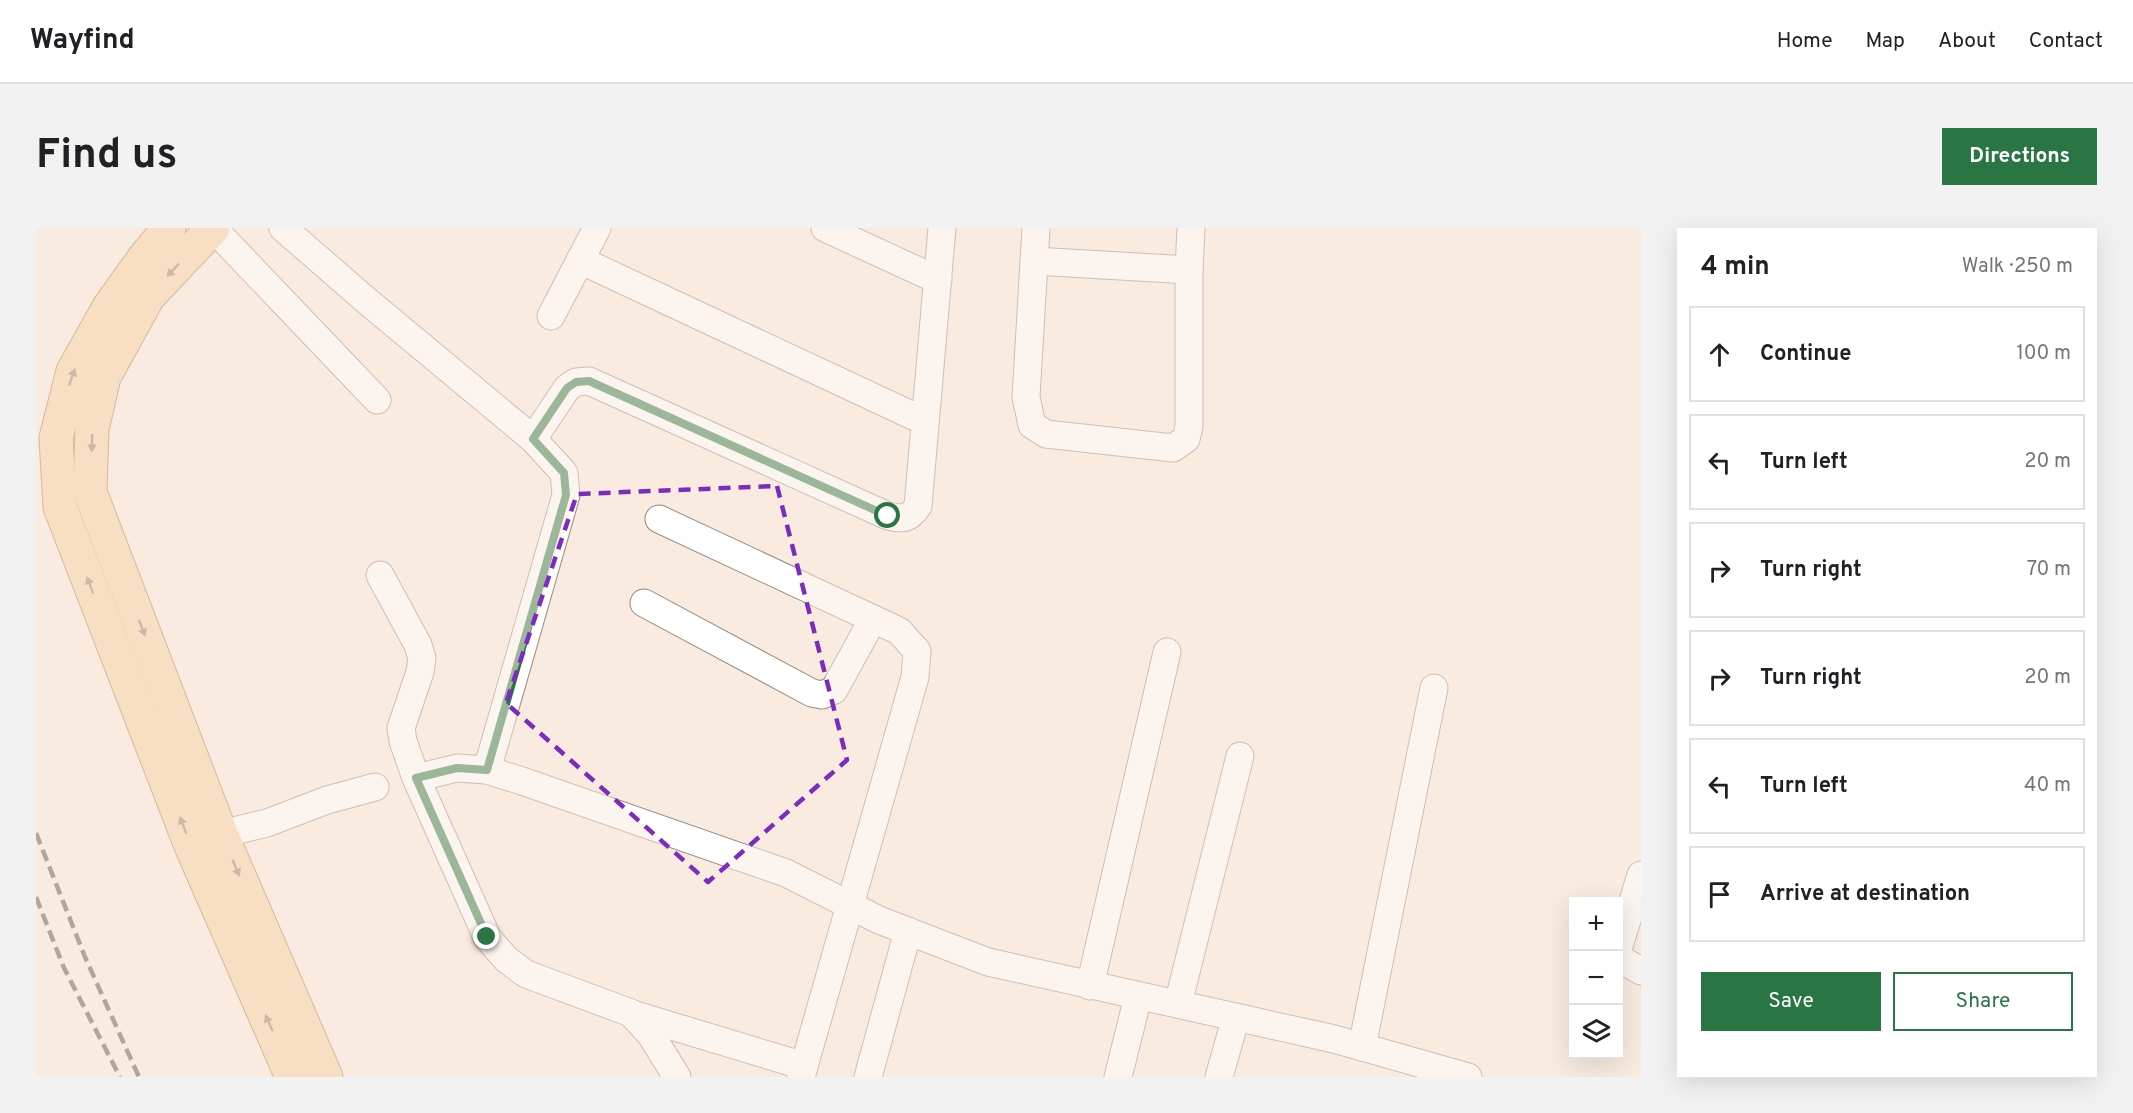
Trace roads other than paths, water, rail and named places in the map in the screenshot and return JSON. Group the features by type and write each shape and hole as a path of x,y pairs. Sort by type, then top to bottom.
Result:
{"main road":[{"path":"169,228 109,307 73,371 56,438 60,507 191,846 292,1077"},
{"path":"213,228 148,297 104,377 92,429 90,492 221,834 326,1077"}],"street":[{"path":"213,228 377,400"},
{"path":"283,228 533,439 564,473 566,495 487,770"},
{"path":"551,316 597,228"},
{"path":"825,228 938,280"},
{"path":"533,439 567,388 576,382 589,381 888,516 903,519 912,515 918,506 942,228"},
{"path":"1036,228 1026,397 1032,425 1046,434 1173,448 1186,439 1189,427 1191,228"},
{"path":"580,260 924,421"},
{"path":"1034,261 1189,270"},
{"path":"380,575 418,645 422,658 420,672 401,728 416,778 487,937 506,959 526,974 803,1072 915,677 917,651 898,630 659,519"},
{"path":"644,603 812,693 822,695 834,690 873,619"},
{"path":"1090,986 1167,652"},
{"path":"1362,1047 1434,688"},
{"path":"1178,1004 1240,756"},
{"path":"416,778 457,768 487,770 786,873 849,905 908,931 988,962 1362,1047 1468,1077"},
{"path":"221,834 267,823 327,800 375,787"},
{"path":"1623,934 1641,875"},
{"path":"868,1077 908,931"},
{"path":"1618,951 1620,959 1641,971"},
{"path":"1118,1077 1138,997"},
{"path":"631,1013 651,1035 677,1077"},
{"path":"1219,1077 1236,1017"}],"railway":[{"path":"36,833 85,957 139,1077"},
{"path":"36,897 64,968 120,1077"}]}
